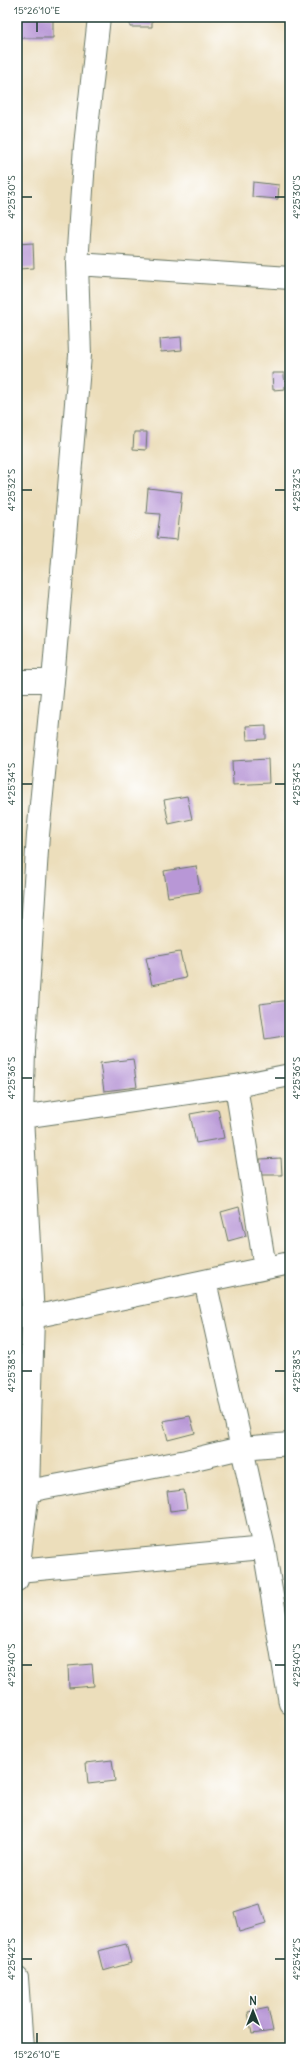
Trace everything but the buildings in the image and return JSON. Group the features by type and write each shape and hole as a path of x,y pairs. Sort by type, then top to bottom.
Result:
{"street":[{"path":"99,17 85,146 77,264 80,355 53,681 34,876 22,1117 28,1491 17,1576 264,1548"},
{"path":"77,264 290,278"},
{"path":"17,681 53,681"},
{"path":"22,1117 236,1086 290,1075"},
{"path":"236,1086 265,1268"},
{"path":"25,1317 290,1263"},
{"path":"205,1281 264,1548 290,1703"},
{"path":"28,1491 186,1461 241,1448 290,1444"},
{"path":"17,1978 22,2048"}]}
